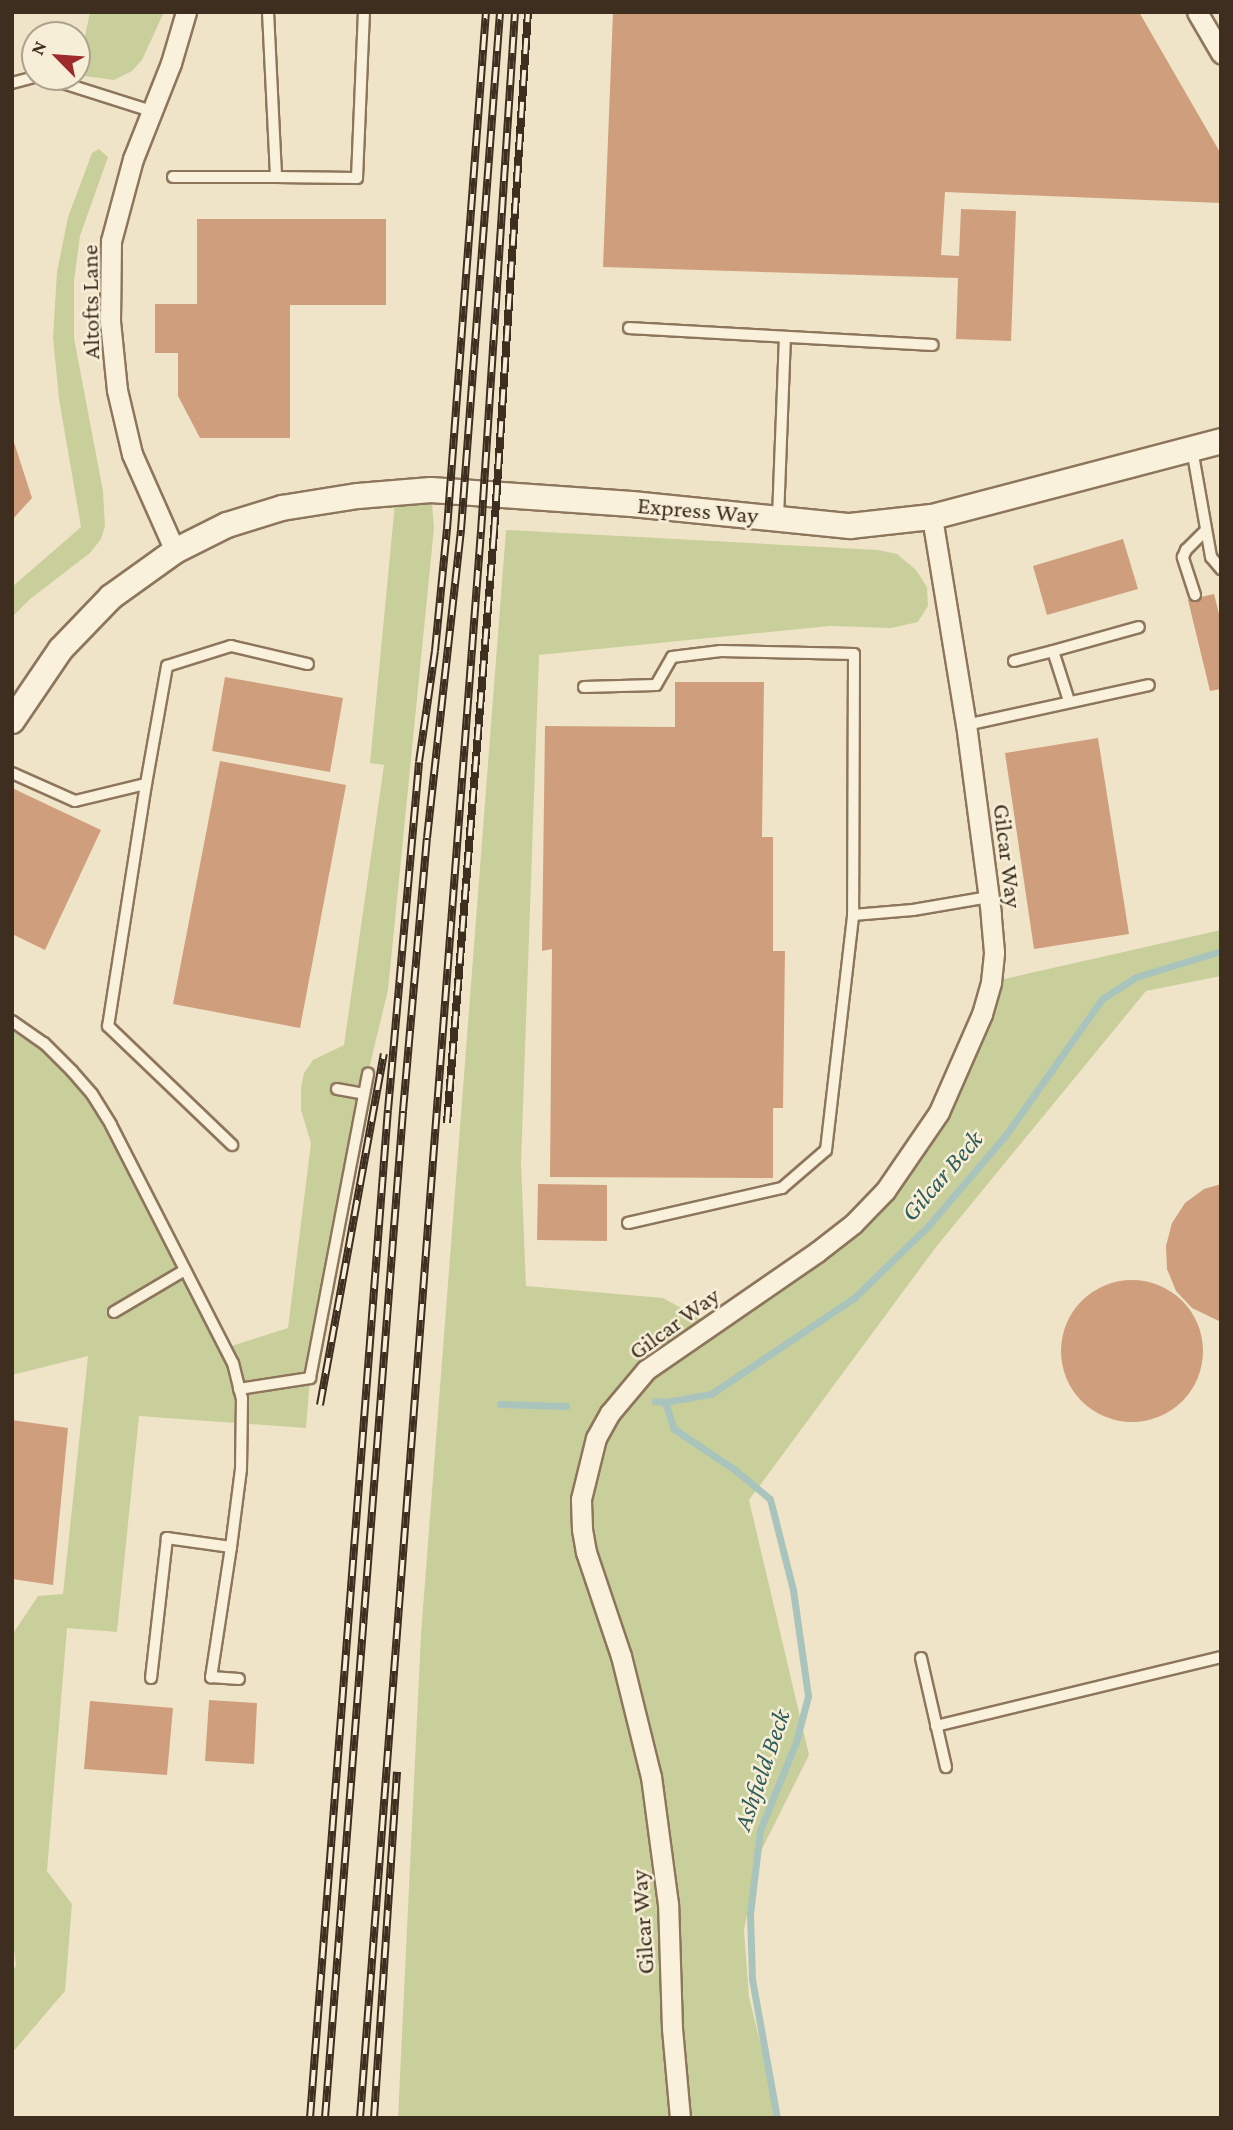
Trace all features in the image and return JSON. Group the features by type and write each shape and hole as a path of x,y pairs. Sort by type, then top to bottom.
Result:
{"street":[{"name":"Altofts Lane","path":"175,551 132,454 117,390 110,321 111,241 133,159 171,62 186,12"},
{"path":"1197,12 1214,28 1221,53"},
{"name":"Express Way","path":"12,722 61,649 111,597 175,551 227,525 282,508 358,495 431,490 632,504 850,526 932,517 1221,441"},
{"name":"Gilcar Way","path":"680,2118 672,2028 668,1904 660,1839 638,1716 582,1529 581,1499 586,1469 596,1438 610,1412 646,1370 766,1289 852,1224 885,1191 939,1112 982,1014 991,982 994,953 989,897 966,725 932,517"}],"lane":[{"path":"268,12 276,177"},
{"path":"173,177 357,178 364,12"},
{"path":"88,91 150,111"},
{"path":"629,328 933,345"},
{"path":"778,518 785,337"},
{"path":"1192,449 1211,557 1221,569"},
{"path":"1195,595 1183,558 1186,550 1206,530"},
{"path":"1014,660 1139,627"},
{"path":"232,1145 108,1026 146,784 167,666 231,646 309,664"},
{"path":"584,687 656,685 672,657 684,655 721,651 854,654 853,915 827,1150 782,1188 628,1223"},
{"path":"1053,651 1069,701"},
{"path":"966,725 1149,685"},
{"path":"12,773 75,801 146,784"},
{"path":"853,915 913,910 989,897"},
{"path":"12,1021 44,1043 92,1094 111,1125 233,1363 239,1389 243,1437 231,1547 211,1677 239,1679"},
{"path":"239,1389 310,1378 368,1073"},
{"path":"337,1089 364,1094"},
{"path":"114,1312 185,1270"},
{"path":"150,1678 167,1538 231,1547"},
{"path":"936,1726 1221,1657"},
{"path":"921,1658 946,1768"}],"green space":[{"path":"90,12 164,12 142,60 132,71 114,80 91,77 91,21 88,21"},
{"path":"99,149 108,157 80,236 74,281 74,338 103,491 105,526 101,539 90,553 30,599 12,617 12,587 81,527 59,399 53,338 57,272 68,217 92,153"},
{"path":"431,490 434,528 388,990 368,1073 310,1378 306,1428 139,1416 117,1632 67,1628 47,1871 72,1904 65,1991 12,2053 12,1974 16,1965 12,1934 12,1635 38,1596 63,1594 88,1356 12,1375 12,1021 44,1043 92,1095 225,1348 288,1328 311,1143 301,1110 301,1088 304,1073 313,1060 344,1045 384,765 370,763 396,493"},
{"path":"506,530 878,550 897,554 916,570 927,587 928,606 918,622 891,628 830,626 539,655 521,1163 526,1286 663,1298 711,1324 817,1252 914,1151 991,982 1221,930 1221,976 1146,991 936,1247 749,1500 809,1755 758,1857 744,1930 749,1997 779,2118 398,2118 421,1634"}],"building":[{"path":"613,12 1139,12 1221,154 1221,203 945,192 941,255 959,256 961,209 1016,211 1011,341 956,339 958,278 603,267"},
{"path":"197,219 386,219 386,305 290,305 290,438 200,438 178,396 178,353 155,353 155,304 197,304"},
{"path":"12,436 32,498 12,520"},
{"path":"1123,539 1138,589 1047,615 1033,566"},
{"path":"1214,594 1221,622 1221,689 1210,691 1188,600"},
{"path":"225,677 343,698 330,772 212,751"},
{"path":"675,682 764,682 762,837 773,837 773,951 785,951 783,1108 773,1108 773,1178 550,1177 552,949 542,951 545,726 675,727"},
{"path":"1098,738 1129,934 1034,949 1005,753"},
{"path":"220,761 346,785 300,1028 173,1004"},
{"path":"12,788 101,830 45,950 12,934"},
{"path":"538,1184 607,1185 607,1241 537,1240"},
{"path":"1221,1184 1221,1322 1192,1308 1176,1291 1167,1269 1166,1246 1172,1223 1185,1203 1204,1189"},
{"path":"1132,1280 1159,1285 1182,1301 1198,1324 1203,1351 1198,1378 1182,1401 1159,1417 1132,1422 1105,1417 1082,1401 1066,1378 1061,1351 1066,1324 1082,1301 1105,1285"},
{"path":"12,1420 68,1428 53,1585 12,1579"},
{"path":"209,1700 257,1703 254,1764 205,1761"},
{"path":"90,1701 173,1708 167,1775 84,1769"}],"waterway":[{"name":"Gilcar Beck","path":"655,1401 665,1402 711,1394 854,1298 928,1226 1005,1136 1102,999 1136,977 1221,951"},
{"name":"Ashfield Beck","path":"665,1402 674,1429 735,1470 770,1499 793,1590 808,1696 796,1742 760,1830 750,1914 752,1979 777,2118"},
{"path":"500,1404 566,1406"}],"railway":[{"path":"310,2118 388,1110 419,762 435,651 447,529 486,12"},
{"path":"325,2118 403,1111 427,838 461,530 500,12"},
{"path":"360,2118 481,532 515,12"},
{"path":"447,1123 494,533 528,12"},
{"path":"320,1405 384,1054"},
{"path":"374,2118 397,1772"}]}
